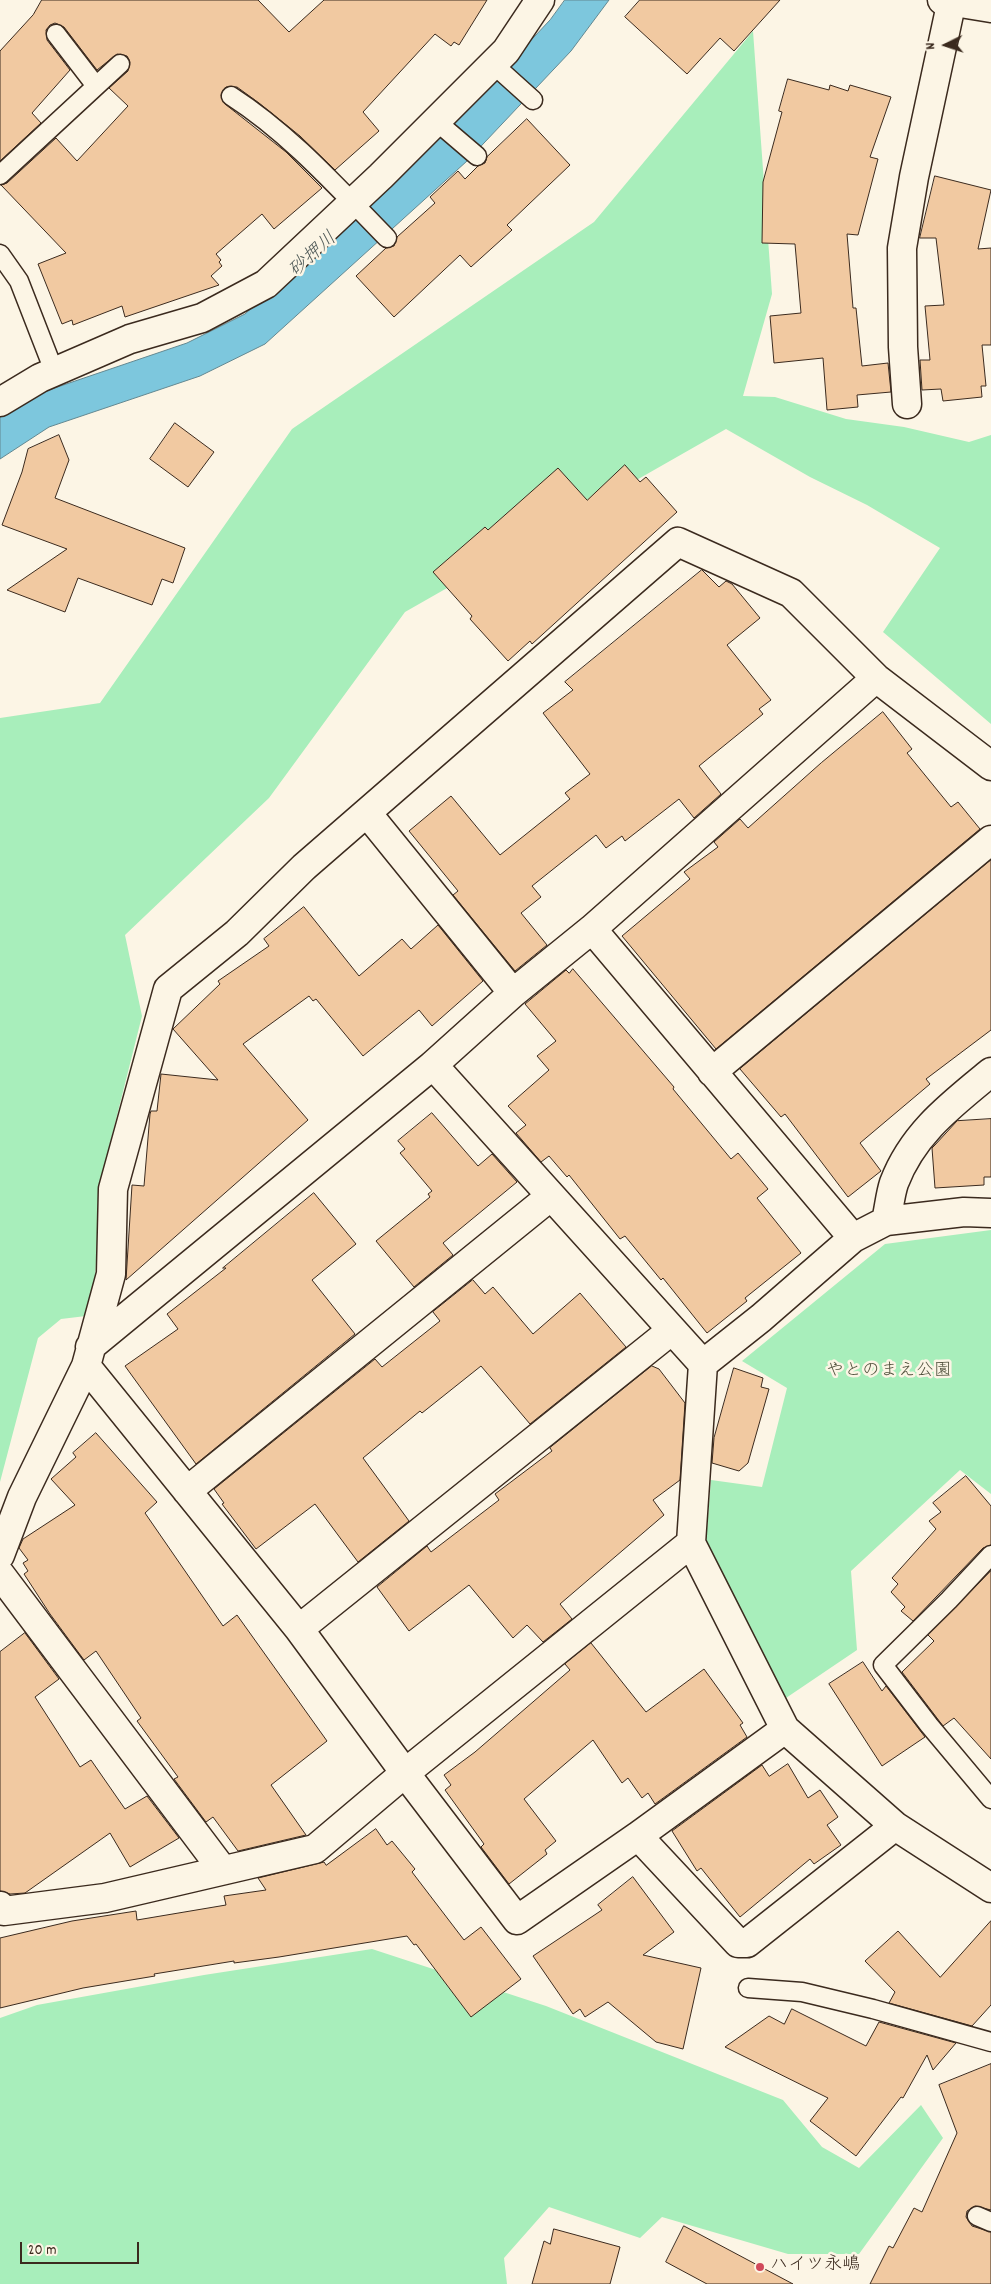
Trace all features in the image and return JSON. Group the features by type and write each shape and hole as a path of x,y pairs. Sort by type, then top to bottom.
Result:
{"street":[{"path":"0,402 54,371 130,338 202,318 266,284 354,204 495,65 506,52 540,0"},
{"path":"907,404 903,347 902,248 948,1 991,8"},
{"path":"0,1555 22,1497 88,1356 111,1274 113,1189 168,989 237,932 304,867 678,542 791,593 876,678 991,766"},
{"path":"88,1356 433,1065 513,992 592,929 876,678"},
{"path":"367,813 513,992"},
{"path":"712,1072 991,840"},
{"path":"592,929 853,1238"},
{"path":"433,1065 703,1364 691,1543 784,1729 896,1826 991,1888"},
{"path":"886,1221 894,1184 913,1145 932,1121 991,1072"},
{"path":"187,1491 551,1196"},
{"path":"703,1364 761,1318 853,1238 886,1221 964,1212 991,1213"},
{"path":"299,1630 672,1330"},
{"path":"88,1356 187,1491 299,1630 517,1920 638,1836 784,1729"},
{"path":"0,1906 4,1911 105,1898 222,1869 314,1849 405,1773 691,1543"},
{"path":"0,1574 222,1869"},
{"path":"638,1836 738,1943 747,1943 896,1826"}],"lane":[{"path":"56,34 96,86"},
{"path":"0,175 120,64"},
{"path":"495,65 533,100"},
{"path":"231,96 254,111 287,139 387,238"},
{"path":"438,123 477,156"},
{"path":"0,254 19,281 54,371"},
{"path":"991,1555 884,1665 929,1725 991,1800"},
{"path":"748,1988 802,1992 873,2009 991,2042"}],"green space":[{"path":"753,31 772,294 743,396 775,397 846,419 904,427 969,442 991,435 991,724 883,632 940,548 867,505 810,477 726,429 405,612 269,798 125,935 142,1016 100,1183 95,1280 86,1316 61,1319 38,1338 0,1482 0,718 100,703 292,429 594,222"},
{"name":"やとのまえ公園","path":"991,1230 991,1494 960,1470 851,1571 857,1650 783,1700 706,1542 711,1480 762,1487 787,1388 742,1361 885,1244"},
{"path":"372,1949 546,2006 783,2100 822,2147 859,2168 921,2105 943,2138 859,2254 788,2254 662,2217 640,2238 549,2207 504,2258 507,2284 0,2284 0,2018 37,2005 204,1975"}],"water":[{"name":"砂押川","path":"565,0 609,0 571,51 467,161 265,344 200,376 49,427 0,459 0,417 34,395 187,343 245,314 440,137 550,20"}],"building":[{"path":"42,0 258,0 289,32 324,0 487,0 459,45 454,42 451,46 435,34 363,112 379,131 335,170 300,136 259,103 237,87 226,87 221,95 225,104 286,152 322,188 274,229 262,214 216,254 221,260 219,262 222,266 211,276 219,285 125,317 122,306 73,325 72,320 62,324 38,264 66,253 1,185 7,183 56,138 77,161 128,106 109,88 128,71 130,62 127,56 117,54 97,70 64,27 55,23 50,25 46,30 47,40 70,70 32,113 41,123 0,161 0,51 33,15"},
{"path":"640,0 780,0 734,51 720,38 687,74 625,17"},
{"path":"788,79 829,90 830,85 848,91 850,85 891,97 870,157 878,159 858,235 847,234 853,308 856,308 862,366 888,363 891,392 857,395 858,407 827,410 823,358 774,363 770,316 801,313 795,244 762,243 763,182 782,112 779,111"},
{"path":"527,119 570,165 507,225 512,230 471,267 460,255 394,317 356,276 386,248 394,246 397,237 435,203 430,197 458,171 465,179 478,166 485,163 487,157"},
{"path":"935,176 991,190 978,249 991,248 991,345 982,345 986,386 981,386 982,397 943,401 941,389 922,390 920,360 930,360 925,306 944,305 936,238 920,238"},
{"path":"175,423 214,452 188,487 150,459"},
{"path":"59,435 69,460 55,498 185,548 173,583 162,579 152,605 78,578 65,612 7,590 67,549 2,525 22,472 28,449"},
{"path":"625,465 640,482 646,477 677,512 532,644 530,641 508,661 470,619 472,616 433,572 485,527 488,530 558,468 587,500"},
{"path":"702,570 719,587 726,581 732,584 760,618 727,645 771,700 759,709 763,714 699,766 721,794 694,818 679,799 625,841 622,836 606,848 596,835 532,886 541,897 521,913 547,945 515,971 453,895 458,891 409,831 451,796 500,855 570,799 565,793 590,774 543,713 573,690 565,682"},
{"path":"883,712 912,749 907,753 951,807 958,802 980,829 716,1049 622,936 690,879 684,872 718,847 714,842 740,819 748,828 821,763"},
{"path":"991,860 991,1030 926,1079 930,1084 860,1143 881,1171 848,1197 785,1114 781,1117 740,1069"},
{"path":"304,907 359,976 402,939 411,949 438,925 483,981 432,1026 419,1010 363,1056 316,999 313,1001 309,996 243,1044 308,1120 126,1280 132,1185 144,1186 150,1114 151,1111 157,1111 161,1074 218,1080 173,1029 220,984 218,981 269,946 264,939"},
{"path":"573,969 674,1087 673,1089 731,1159 738,1153 768,1189 757,1198 801,1253 745,1298 747,1301 707,1333 663,1278 661,1280 625,1236 620,1239 569,1175 567,1177 549,1156 541,1162 516,1133 526,1125 508,1106 549,1070 537,1056 556,1041 525,1004 566,970 569,973"},
{"path":"432,1113 478,1166 492,1154 517,1182 443,1243 453,1255 414,1287 376,1241 430,1197 428,1194 432,1191 400,1153 405,1149 398,1141"},
{"path":"991,1119 991,1177 984,1177 984,1185 935,1188 932,1148 957,1121"},
{"path":"314,1193 356,1244 312,1280 355,1334 196,1464 125,1366 178,1329 167,1314 226,1268 223,1268"},
{"path":"473,1280 485,1294 493,1287 533,1334 580,1293 626,1347 530,1424 481,1366 422,1413 420,1411 363,1458 409,1521 358,1562 315,1504 256,1549 222,1504 224,1503 214,1489 375,1359 382,1367 440,1321 433,1312"},
{"path":"652,1366 659,1369 685,1403 680,1480 653,1500 664,1515 560,1604 572,1619 543,1642 527,1625 513,1638 469,1585 409,1631 377,1587 427,1546 431,1552 499,1500 495,1494 552,1451 550,1448"},
{"path":"734,1368 763,1378 761,1387 769,1389 748,1463 739,1471 712,1463 714,1438"},
{"path":"96,1433 157,1502 145,1513 223,1626 237,1615 327,1741 271,1785 306,1835 238,1851 213,1817 206,1822 174,1779 178,1777 137,1721 141,1718 96,1651 84,1660 50,1614 24,1574 28,1571 23,1563 28,1560 19,1548 23,1539 75,1505 51,1479 76,1457 73,1453"},
{"path":"966,1476 991,1506 991,1545 983,1548 913,1621 901,1611 905,1607 891,1592 898,1584 892,1578 936,1529 929,1521 941,1512 933,1503"},
{"path":"991,1571 991,1759 954,1718 943,1726 902,1672 934,1641 928,1635"},
{"path":"25,1633 59,1679 35,1697 80,1767 91,1760 125,1809 147,1796 179,1838 130,1867 110,1833 25,1893 10,1894 0,1891 0,1652"},
{"path":"591,1643 646,1712 704,1669 743,1723 740,1725 747,1737 655,1804 648,1793 642,1798 628,1778 622,1783 593,1740 524,1799 556,1841 545,1850 547,1854 509,1884 481,1847 484,1844 445,1790 451,1785 444,1775 475,1752 570,1670 565,1664"},
{"path":"863,1662 882,1691 886,1686 925,1737 882,1766 829,1684"},
{"path":"788,1764 808,1798 820,1790 838,1817 827,1825 841,1845 814,1864 810,1859 740,1917 701,1868 697,1871 672,1831 762,1765 769,1776"},
{"path":"376,1829 387,1845 392,1841 415,1869 412,1872 464,1940 481,1927 521,1979 471,2017 416,1944 414,1945 407,1936 279,1957 234,1963 234,1961 154,1974 155,1976 83,1988 0,2008 0,1938 72,1921 136,1911 137,1920 226,1905 224,1896 266,1890 258,1878 324,1862 326,1865"},
{"path":"633,1877 674,1932 643,1955 701,1968 683,2049 656,2042 608,2002 585,2017 580,2009 573,2014 533,1956 602,1910 598,1905"},
{"path":"991,1921 991,2005 972,2026 889,2003 895,1992 865,1961 898,1931 940,1977"},
{"path":"792,2009 866,2046 879,2022 956,2043 933,2070 927,2055 903,2098 901,2097 856,2156 810,2121 828,2098 725,2047 769,2016 784,2024"},
{"path":"991,2064 991,2210 975,2206 967,2211 966,2217 972,2226 991,2232 991,2284 870,2284 889,2246 893,2248 914,2208 922,2212 957,2133 939,2085"},
{"path":"684,2226 793,2284 707,2284 666,2262"},
{"path":"554,2229 620,2247 610,2284 532,2284 544,2241 550,2244"}],"place":[{"name":"ハイツ永嶋","path":"760,2267"}]}
